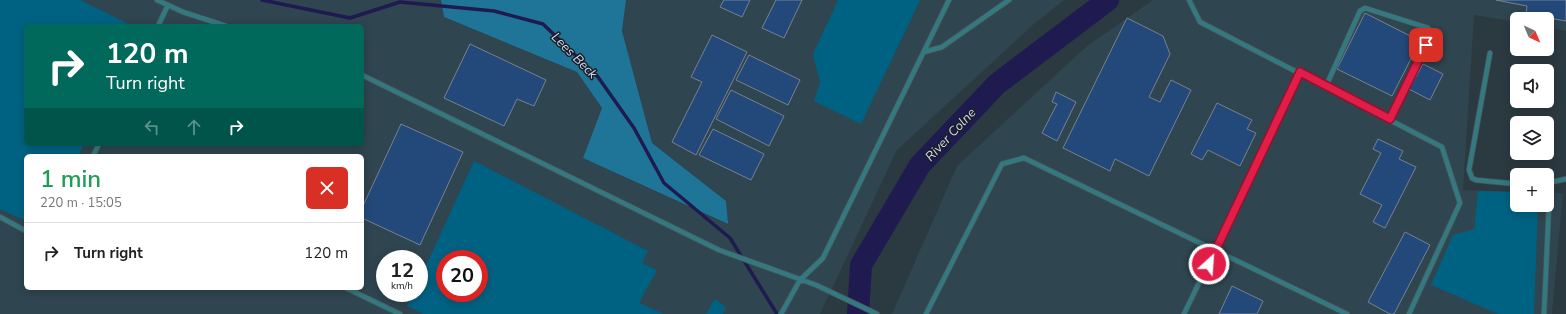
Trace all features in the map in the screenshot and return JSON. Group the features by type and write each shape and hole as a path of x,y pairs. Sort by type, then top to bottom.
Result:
{"lane":[{"path":"157,0 183,12 220,24"},
{"path":"781,314 800,280 824,258 950,0"},
{"path":"924,52 942,47 1009,0"},
{"path":"1190,0 1200,22 1300,72 1442,147 1460,204 1409,314"},
{"path":"159,24 168,5"},
{"path":"1326,86 1362,9 1365,8 1428,28 1432,33 1390,119"},
{"path":"1490,53 1470,170 1472,178 1476,180 1510,183"},
{"path":"1184,314 1300,72"},
{"path":"364,76 719,250 816,286 877,314"},
{"path":"926,314 1002,164 1024,158 1215,252 1347,314"},
{"path":"1554,182 1566,179"},
{"path":"1544,314 1549,212"},
{"path":"0,217 24,229"},
{"path":"350,290 400,314"}],"shaded area":[{"path":"0,0 441,0 444,17 577,72 602,108 583,158 727,224 726,201 652,143 622,31 626,0 1064,0 1035,23 897,150 820,314 0,314"},
{"path":"0,0 80,0 129,24 24,24 24,146 83,146 79,154 24,154 24,220 0,209"},
{"path":"441,0 626,0 622,31 652,143 726,201 728,224 583,158 602,108 577,72 444,17"},
{"path":"838,0 920,0 861,124 814,101 820,83 813,54"},
{"path":"1153,0 1566,0 1566,31 1554,28 1554,12 1510,12 1510,21 1474,15 1463,190 1510,192 1510,212 1554,212 1554,193 1563,193 1552,314 892,314 957,166 1087,46"},
{"path":"474,161 648,251 642,263 657,270 639,303 664,314 424,314 407,306 409,302 428,302 428,261"},
{"path":"1478,191 1510,192 1510,212 1538,212 1534,314 1498,314 1431,285 1453,235 1474,229"},
{"path":"715,299 726,307 723,314 706,314"}],"building":[{"path":"724,0 750,0 742,17 720,7"},
{"path":"776,0 802,0 784,38 762,28"},
{"path":"1496,0 1566,0 1566,21 1554,19 1554,12 1526,12 1527,6"},
{"path":"1365,13 1420,41 1392,96 1337,69"},
{"path":"1127,18 1163,36 1170,54 1149,97 1160,102 1171,80 1191,90 1149,176 1115,159 1110,171 1063,148"},
{"path":"712,35 747,52 696,155 672,142 702,82 691,77"},
{"path":"470,44 546,80 534,106 517,99 504,126 444,98"},
{"path":"749,55 800,80 788,105 736,80"},
{"path":"1423,64 1443,74 1430,100 1409,89"},
{"path":"731,90 784,116 769,146 716,119"},
{"path":"1056,92 1076,102 1057,141 1042,133 1057,104 1052,102"},
{"path":"1217,103 1252,120 1247,129 1256,133 1240,166 1208,150 1202,160 1191,154"},
{"path":"401,124 463,152 420,245 364,219 364,204"},
{"path":"713,129 764,154 751,180 699,155"},
{"path":"1378,139 1403,151 1399,159 1416,167 1385,228 1373,222 1382,205 1360,194 1381,153 1373,149"},
{"path":"1405,232 1430,245 1394,314 1390,314 1368,302"},
{"path":"1232,286 1263,301 1257,314 1219,314"}],"waterway":[{"name":"Lees Beck","path":"262,0 350,18 400,2 494,11 543,24 598,77 634,128 664,183 730,238 777,314"},
{"name":"River Colne","path":"858,314 861,265 920,165 997,84 1108,0"}],"route":[{"path":"1209,264 1300,72 1390,119 1426,45"}]}
